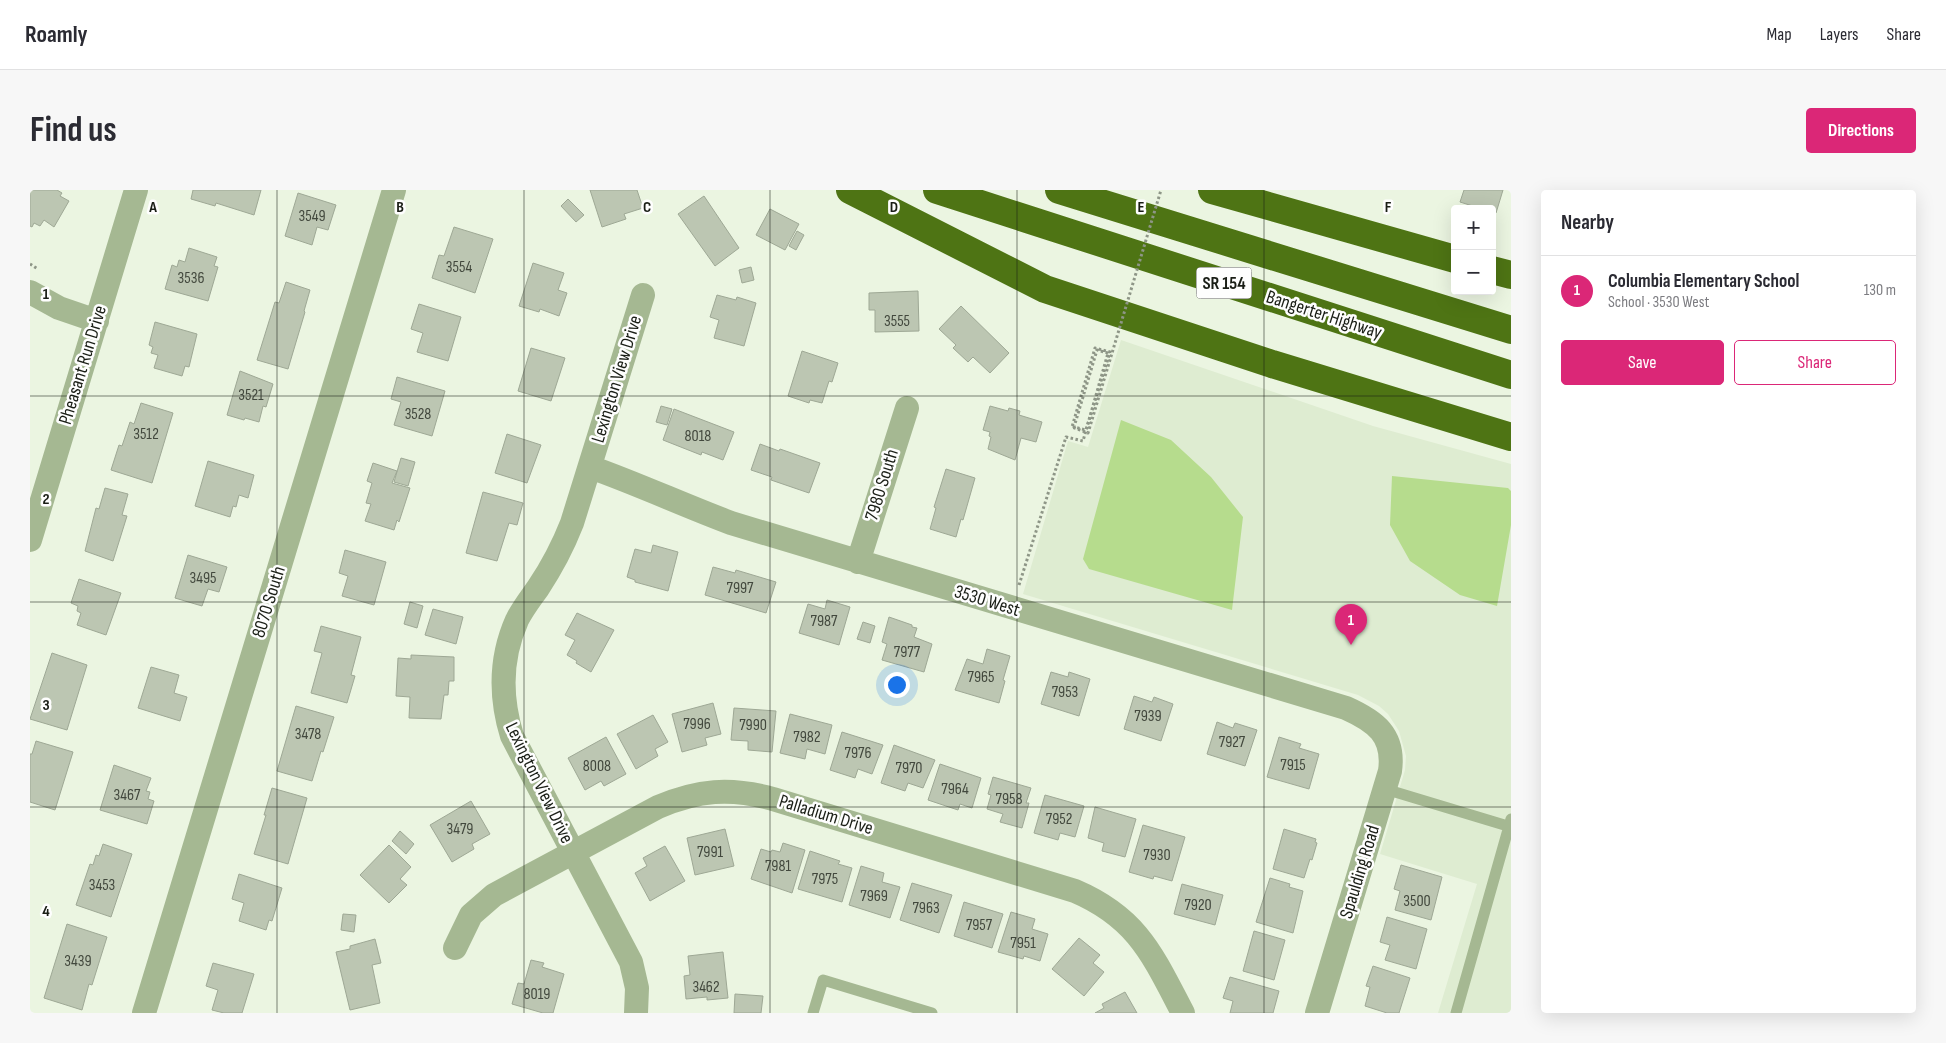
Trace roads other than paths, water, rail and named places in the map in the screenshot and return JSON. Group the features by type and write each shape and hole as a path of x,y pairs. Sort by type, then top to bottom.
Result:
{"highway":[{"path":"850,190 1045,289 1272,364 1511,437"},
{"name":"Bangerter Highway","path":"937,190 1511,375"},
{"name":"SR 154","path":"1059,190 1511,330"},
{"path":"1212,190 1451,258"},
{"path":"1496,271 1511,275"}],"street":[{"name":"Pheasant Run Drive","path":"30,540 136,190"},
{"name":"8070 South","path":"144,1013 394,190"},
{"path":"30,292 59,308 96,321"},
{"name":"Lexington View Drive","path":"636,1013 637,988 631,962 512,736 506,716 503,694 506,651 518,619 562,546 572,523 643,295"},
{"name":"7980 South","path":"858,562 907,408"},
{"name":"3530 West","path":"590,467 638,484 685,506 731,523 1346,708 1366,717 1382,732"},
{"name":"Spaulding Road","path":"1317,1013 1385,789 1392,760 1391,750 1382,732"},
{"name":"Palladium Drive","path":"454,948 472,915 494,895 658,807 676,799 716,791 755,794 1090,897 1116,914 1131,927 1144,943 1183,1013"}],"lane":[{"path":"1385,789 1510,824 1456,1013"},
{"path":"813,1013 823,980 932,1013"}],"place":[{"name":"Columbia Elementary School","path":"1351,645"}]}
